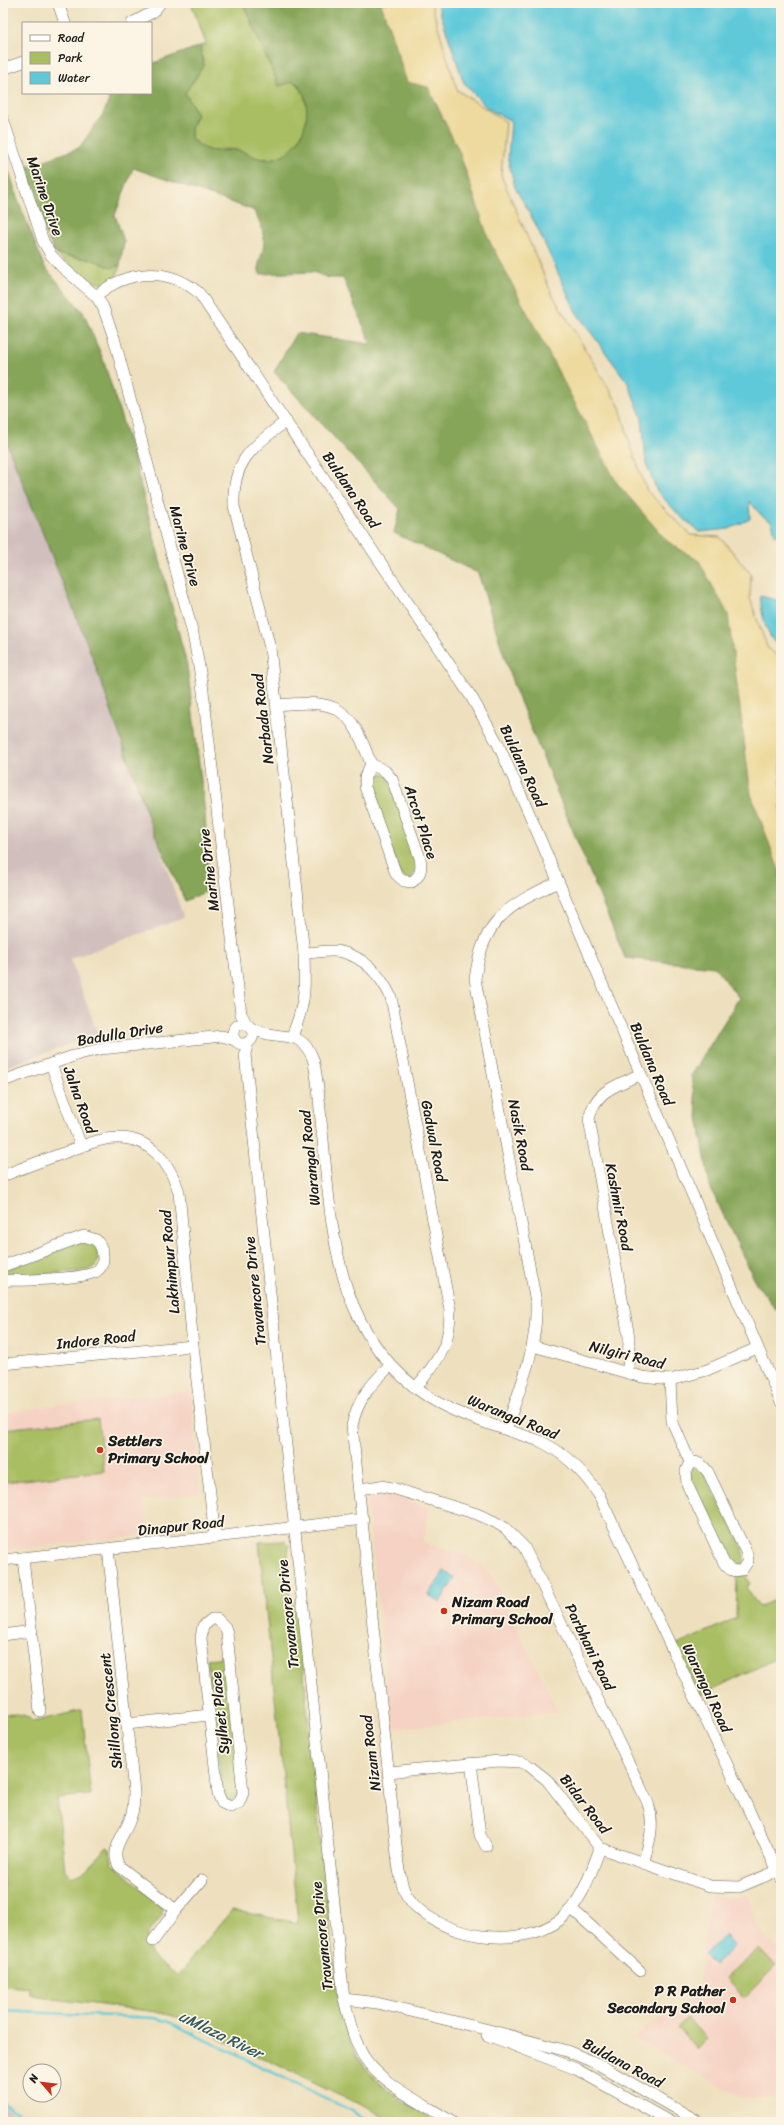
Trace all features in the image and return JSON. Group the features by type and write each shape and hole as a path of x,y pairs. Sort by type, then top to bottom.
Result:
{"street":[{"path":"58,3 65,22"},
{"path":"134,22 153,12 160,3"},
{"path":"3,69 22,62"},
{"name":"Marine Drive","path":"3,119 43,241 51,255 62,267 96,296 103,307 114,338 193,634 202,683 243,1034"},
{"name":"Buldana Road","path":"96,296 125,280 155,274 166,275 191,287 205,301 472,698 498,744 781,1402"},
{"name":"Narbada Road","path":"286,421 255,445 243,459 236,473 233,490 234,506 270,648 304,953 305,994 303,1008 292,1036"},
{"path":"277,705 318,703 337,709 354,723 360,734 371,764"},
{"name":"Arcot Place","path":"371,764 385,771 392,779 420,858 421,870 418,877 412,882 404,881 396,874 365,787 365,778 371,764"},
{"name":"Nasik Road","path":"506,1429 533,1346 537,1315 534,1290 475,979 482,944 500,917 516,902 558,882"},
{"name":"Gadwal Road","path":"304,953 340,952 357,958 377,974 391,997 450,1310 450,1330 446,1346 438,1360 416,1388"},
{"path":"243,1034 292,1036"},
{"name":"Badulla Drive","path":"3,1081 51,1064 102,1049 243,1034"},
{"name":"Travancore Drive","path":"243,1034 344,1999 357,2043 374,2068 398,2088 452,2122"},
{"name":"Warangal Road","path":"292,1036 303,1043 309,1050 316,1071 332,1224 342,1276 363,1328 390,1366 416,1388 446,1407 540,1441 567,1457 578,1467 599,1495 779,1874"},
{"name":"Jalna Road","path":"51,1064 81,1146"},
{"name":"Kashmir Road","path":"628,1373 628,1337 589,1119 591,1109 601,1094 641,1074"},
{"name":"Lakhimpur Road","path":"3,1176 81,1146 117,1138 139,1142 162,1158 170,1168 179,1192 193,1346 215,1537"},
{"path":"3,1266 84,1236 96,1240 103,1253 102,1262 98,1270 94,1273 60,1277 3,1280"},
{"name":"Indore Road","path":"3,1364 193,1346"},
{"name":"Nilgiri Road","path":"533,1346 628,1373 670,1380 707,1370 757,1348"},
{"name":"Nizam Road","path":"390,1366 368,1389 355,1412 352,1426 363,1519 376,1663 401,1881 406,1895 418,1909 445,1926 472,1934 500,1938 524,1936 544,1931 572,1908 588,1881 600,1848"},
{"path":"670,1380 672,1421 690,1462 686,1471 687,1484 724,1563 728,1569 735,1572 742,1570 746,1566 747,1554 718,1493 705,1467 695,1462 690,1462"},
{"name":"Parbhani Road","path":"359,1489 381,1486 392,1488 477,1514 505,1528 524,1547 648,1803 653,1823 649,1845 643,1863"},
{"name":"Dinapur Road","path":"3,1560 363,1519"},
{"name":"Shillong Crescent","path":"108,1549 128,1724 134,1806 126,1830 115,1853 115,1859 119,1866 176,1910"},
{"path":"23,1558 40,1711"},
{"name":"Sylhet Place","path":"217,1619 225,1626 243,1793 239,1803 231,1807 222,1803 219,1799 209,1714 201,1638 203,1626 212,1620 217,1619"},
{"path":"3,1635 32,1631"},
{"name":"Sylhet Place","path":"128,1724 209,1714"},
{"name":"Bidar Road","path":"389,1772 511,1760 528,1765 547,1780 600,1848 710,1886 724,1888 739,1887 779,1874"},
{"path":"471,1763 480,1835 486,1846"},
{"path":"153,1941 176,1910 202,1880"},
{"path":"572,1908 640,1971"},
{"name":"Buldana Road","path":"344,1999 377,2003 458,2024 530,2040 582,2056 699,2122"},
{"name":"Buldana Road","path":"458,2024 576,2069 670,2122"}],"shaded area":[{"path":"3,434 92,656 184,918 70,959 98,1034 3,1068"},
{"name":"Settlers Primary School","path":"191,1391 200,1493 144,1500 149,1535 3,1550 3,1413 55,1405"},
{"name":"Nizam Road Primary School","path":"381,1494 430,1508 423,1543 465,1555 482,1564 494,1579 558,1712 392,1729 367,1502 371,1496"},
{"name":"P R Pather Secondary School","path":"747,1894 757,1926 771,1943 781,1949 781,2098 742,2098 632,2037 672,2011 698,1988 710,1895 727,1898"},
{"path":"3,2104 24,2122 3,2122"}],"green space":[{"path":"191,3 243,3 279,86 292,82 298,84 305,98 307,108 306,118 300,138 287,153 278,157 263,159 235,150 227,149 213,151 204,149 191,138 191,127 197,114 185,93 196,78 199,71 201,58 200,46 206,44"},
{"path":"243,3 381,3 407,82 428,87 459,151 489,240 617,483 667,541 699,561 728,614 751,794 781,875 781,1316 756,1283 710,1187 691,1076 739,998 715,967 625,958 514,687 478,573 394,533 400,509 274,372 296,333 371,344 343,278 329,278 313,272 260,274 259,266 264,241 261,225 253,210 133,168 115,215 124,241 120,265 112,268 94,260 56,254 45,233 25,167 79,148 103,114 109,100 106,94 152,94 152,64 200,46 204,65 185,93 197,114 191,127 191,138 202,147 209,150 234,150 263,159 278,157 287,153 300,138 304,128 307,108 303,92 298,84 292,82 279,86"},
{"path":"3,152 18,200 44,266 83,312 103,359 133,455 187,665 205,813 209,890 185,901 152,828 92,656 3,434"},
{"path":"56,254 94,260 112,267 120,265 116,277 109,283 100,284 81,274"},
{"path":"375,770 387,776 420,863 410,880 400,875 367,777"},
{"path":"84,1239 97,1244 98,1261 94,1267 88,1270 20,1277 3,1276 3,1271"},
{"path":"98,1419 104,1471 5,1482 3,1429"},
{"path":"700,1466 743,1548 744,1566 729,1566 691,1487 690,1470 693,1467"},
{"path":"285,1541 289,1545 287,1571 288,1590 299,1614 312,1766 332,1950 340,2007 350,2041 364,2066 392,2093 437,2122 389,2122 369,2109 173,2016 157,2012 38,1997 30,1995 29,1988 3,1986 3,1715 22,1715 26,1716 32,1721 37,1721 82,1710 91,1795 57,1798 65,1870 72,1877 78,1875 92,1865 107,1847 110,1849 112,1863 162,1907 162,1915 147,1936 147,1941 151,1956 177,1976 232,1910 298,1923 259,1542"},
{"path":"744,1573 750,1584 746,1587 759,1607 781,1597 781,1656 699,1696 675,1646 736,1618 737,1575"},
{"path":"226,1657 240,1792 233,1803 223,1799 207,1659"},
{"path":"759,1948 776,1966 744,1998 726,1978"},
{"path":"687,2018 707,2039 697,2049 677,2028"}],"sand":[{"path":"381,3 431,3 457,90 506,122 501,175 552,294 620,407 631,447 647,491 691,535 720,537 751,574 750,598 758,622 768,649 781,658 781,875 751,794 728,614 699,561 667,541 617,483 489,240 459,151 428,87 407,82"}],"water":[{"path":"437,3 781,3 781,536 775,535 772,522 762,516 749,501 750,519 729,529 700,532 680,516 657,491 646,463 642,418 628,383 576,312 536,225 515,187 508,160 511,121 487,108 464,83"},
{"path":"760,596 781,601 781,649 771,638 765,625"},
{"path":"444,1571 455,1578 440,1602 429,1595"},
{"path":"725,1935 735,1945 714,1965 704,1955"}],"waterway":[{"name":"uMlaza River","path":"3,2011 155,2018 167,2021 352,2111 368,2122"},
{"path":"3,2102 29,2122"}],"place":[{"name":"Settlers Primary School","path":"100,1450"},
{"name":"Nizam Road Primary School","path":"444,1611"},
{"name":"P R Pather Secondary School","path":"733,2000"}]}
